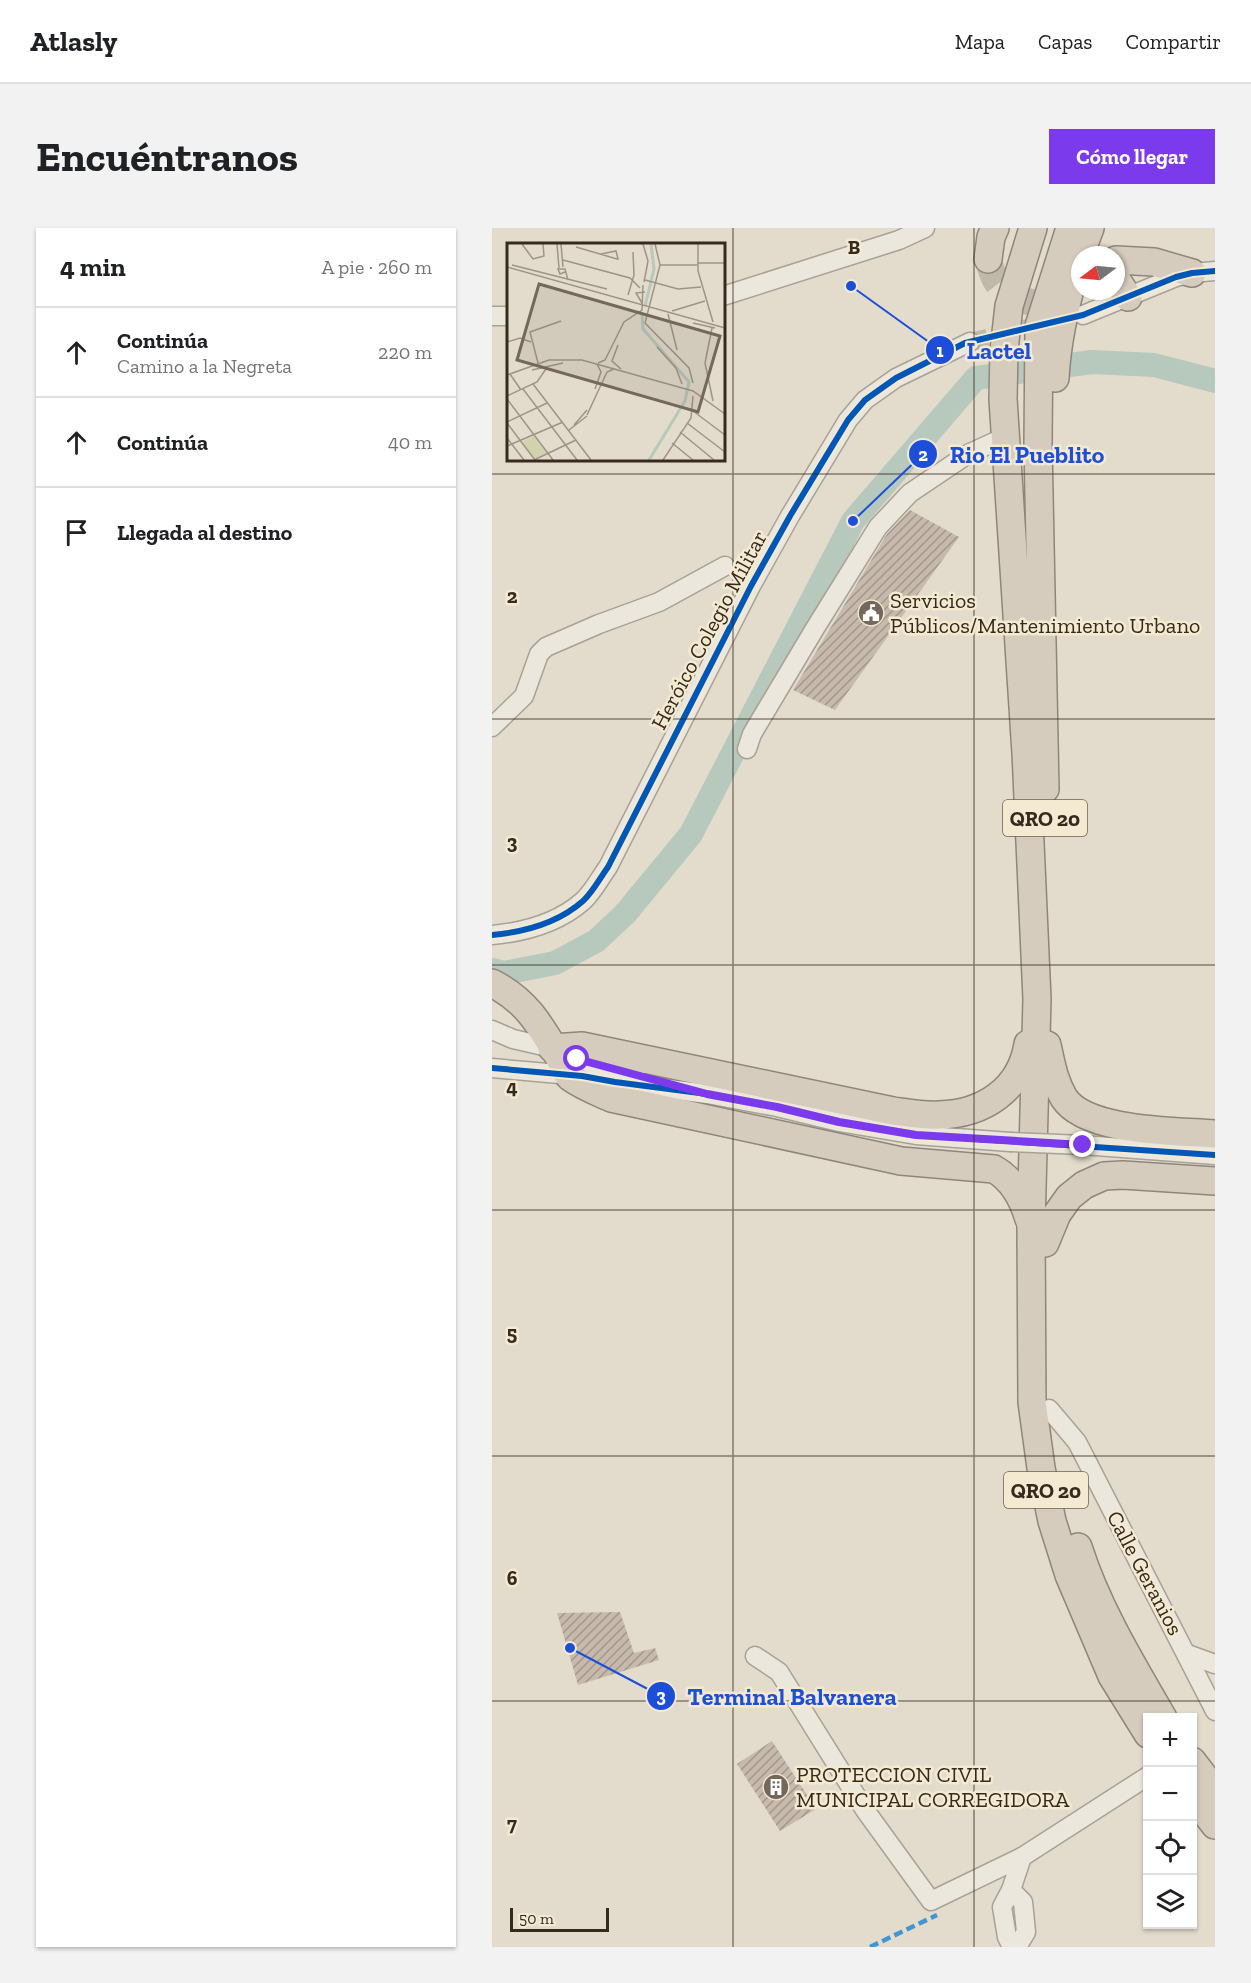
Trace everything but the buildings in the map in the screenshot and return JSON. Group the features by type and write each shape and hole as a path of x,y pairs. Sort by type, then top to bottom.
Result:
{"highway":[{"path":"988,259 991,237 995,228"},
{"path":"1026,753 1003,399 1004,350 1009,306 1033,228"},
{"name":"QRO 20","path":"1051,228 1024,330 1020,444 1026,753 1037,999 1038,1235 1045,1374 1061,1493 1079,1551 1105,1613 1131,1664 1160,1713"},
{"name":"QRO 20","path":"1070,228 1039,326 1038,445 1044,675 1047,1045 1032,1402 1041,1468 1052,1521 1069,1575 1112,1676 1143,1726"},
{"path":"1083,246 1090,228"},
{"path":"1102,228 1103,246"},
{"path":"1125,260 1154,262 1204,272"},
{"path":"1044,675 1057,347 1071,284"},
{"path":"492,983 516,997 527,1010 546,1033 569,1076 611,1098 901,1161 993,1169 1002,1174 1018,1193 1038,1235 1058,1214 1069,1197 1084,1185 1104,1176 1123,1175 1215,1181"},
{"path":"552,1048 582,1046 893,1111 941,1115 982,1105 1012,1084 1023,1062 1032,1013 1037,999"},
{"path":"1047,1045 1055,1081 1064,1098 1081,1114 1117,1125 1215,1134"},
{"path":"1197,1767 1215,1791"},
{"path":"1197,1802 1215,1825"}],"street":[{"path":"724,296 899,240 925,228"},
{"path":"1125,288 1204,272"},
{"path":"492,315 507,316"},
{"name":"Heróico Colegio Militar","path":"492,935 529,930 563,916 584,899 608,867 751,585 848,420 865,400 896,378 970,342"},
{"path":"747,749 752,734 878,527 910,493 968,454 1005,437"},
{"path":"492,727 524,696 539,654 546,647 659,602 724,566"},
{"path":"492,929 511,933"},
{"path":"513,1039 524,1025 527,1010"},
{"path":"492,1030 513,1039 552,1048 589,1063 707,1094"},
{"path":"492,1068 582,1076 707,1094 777,1107 839,1122 916,1135 1215,1155"},
{"name":"Calle Geranios","path":"1048,1409 1077,1442 1215,1711"},
{"path":"1187,1654 1215,1664"},
{"path":"755,1656 779,1672 865,1810 931,1902 1022,1857 1143,1779"},
{"path":"1012,1947 1007,1937 1002,1907 1011,1890 1022,1857"},
{"path":"1011,1890 1023,1902 1026,1932 1017,1947"}],"waterway":[{"path":"492,970 504,973 555,963 596,941 625,914 691,834 853,521 976,378 1092,362 1154,365 1215,381"}],"tunnel":[{"path":"988,259 996,282 1017,298 1042,304 1068,301"},
{"path":"970,342 1049,323"}],"marked path":[{"path":"870,1947 937,1915"}],"cycle path":[{"path":"492,935 517,932 552,921 573,909 593,889 608,867 751,586 848,420 865,400 896,378 965,343 1083,315 1176,277 1215,271"},
{"path":"492,1068 582,1076 707,1094 777,1107 839,1122 916,1135 1215,1155"}],"place":[{"name":"Lactel","path":"851,286"},
{"name":"Rio El Pueblito","path":"853,521"},
{"name":"Servicios Públicos/Mantenimiento Urbano","path":"871,613"},
{"name":"Terminal Balvanera","path":"570,1648"},
{"name":"PROTECCION CIVIL MUNICIPAL CORREGIDORA","path":"776,1787"}],"route":[{"path":"577,1059 707,1094 777,1107 839,1122 916,1135 1083,1145"}]}
